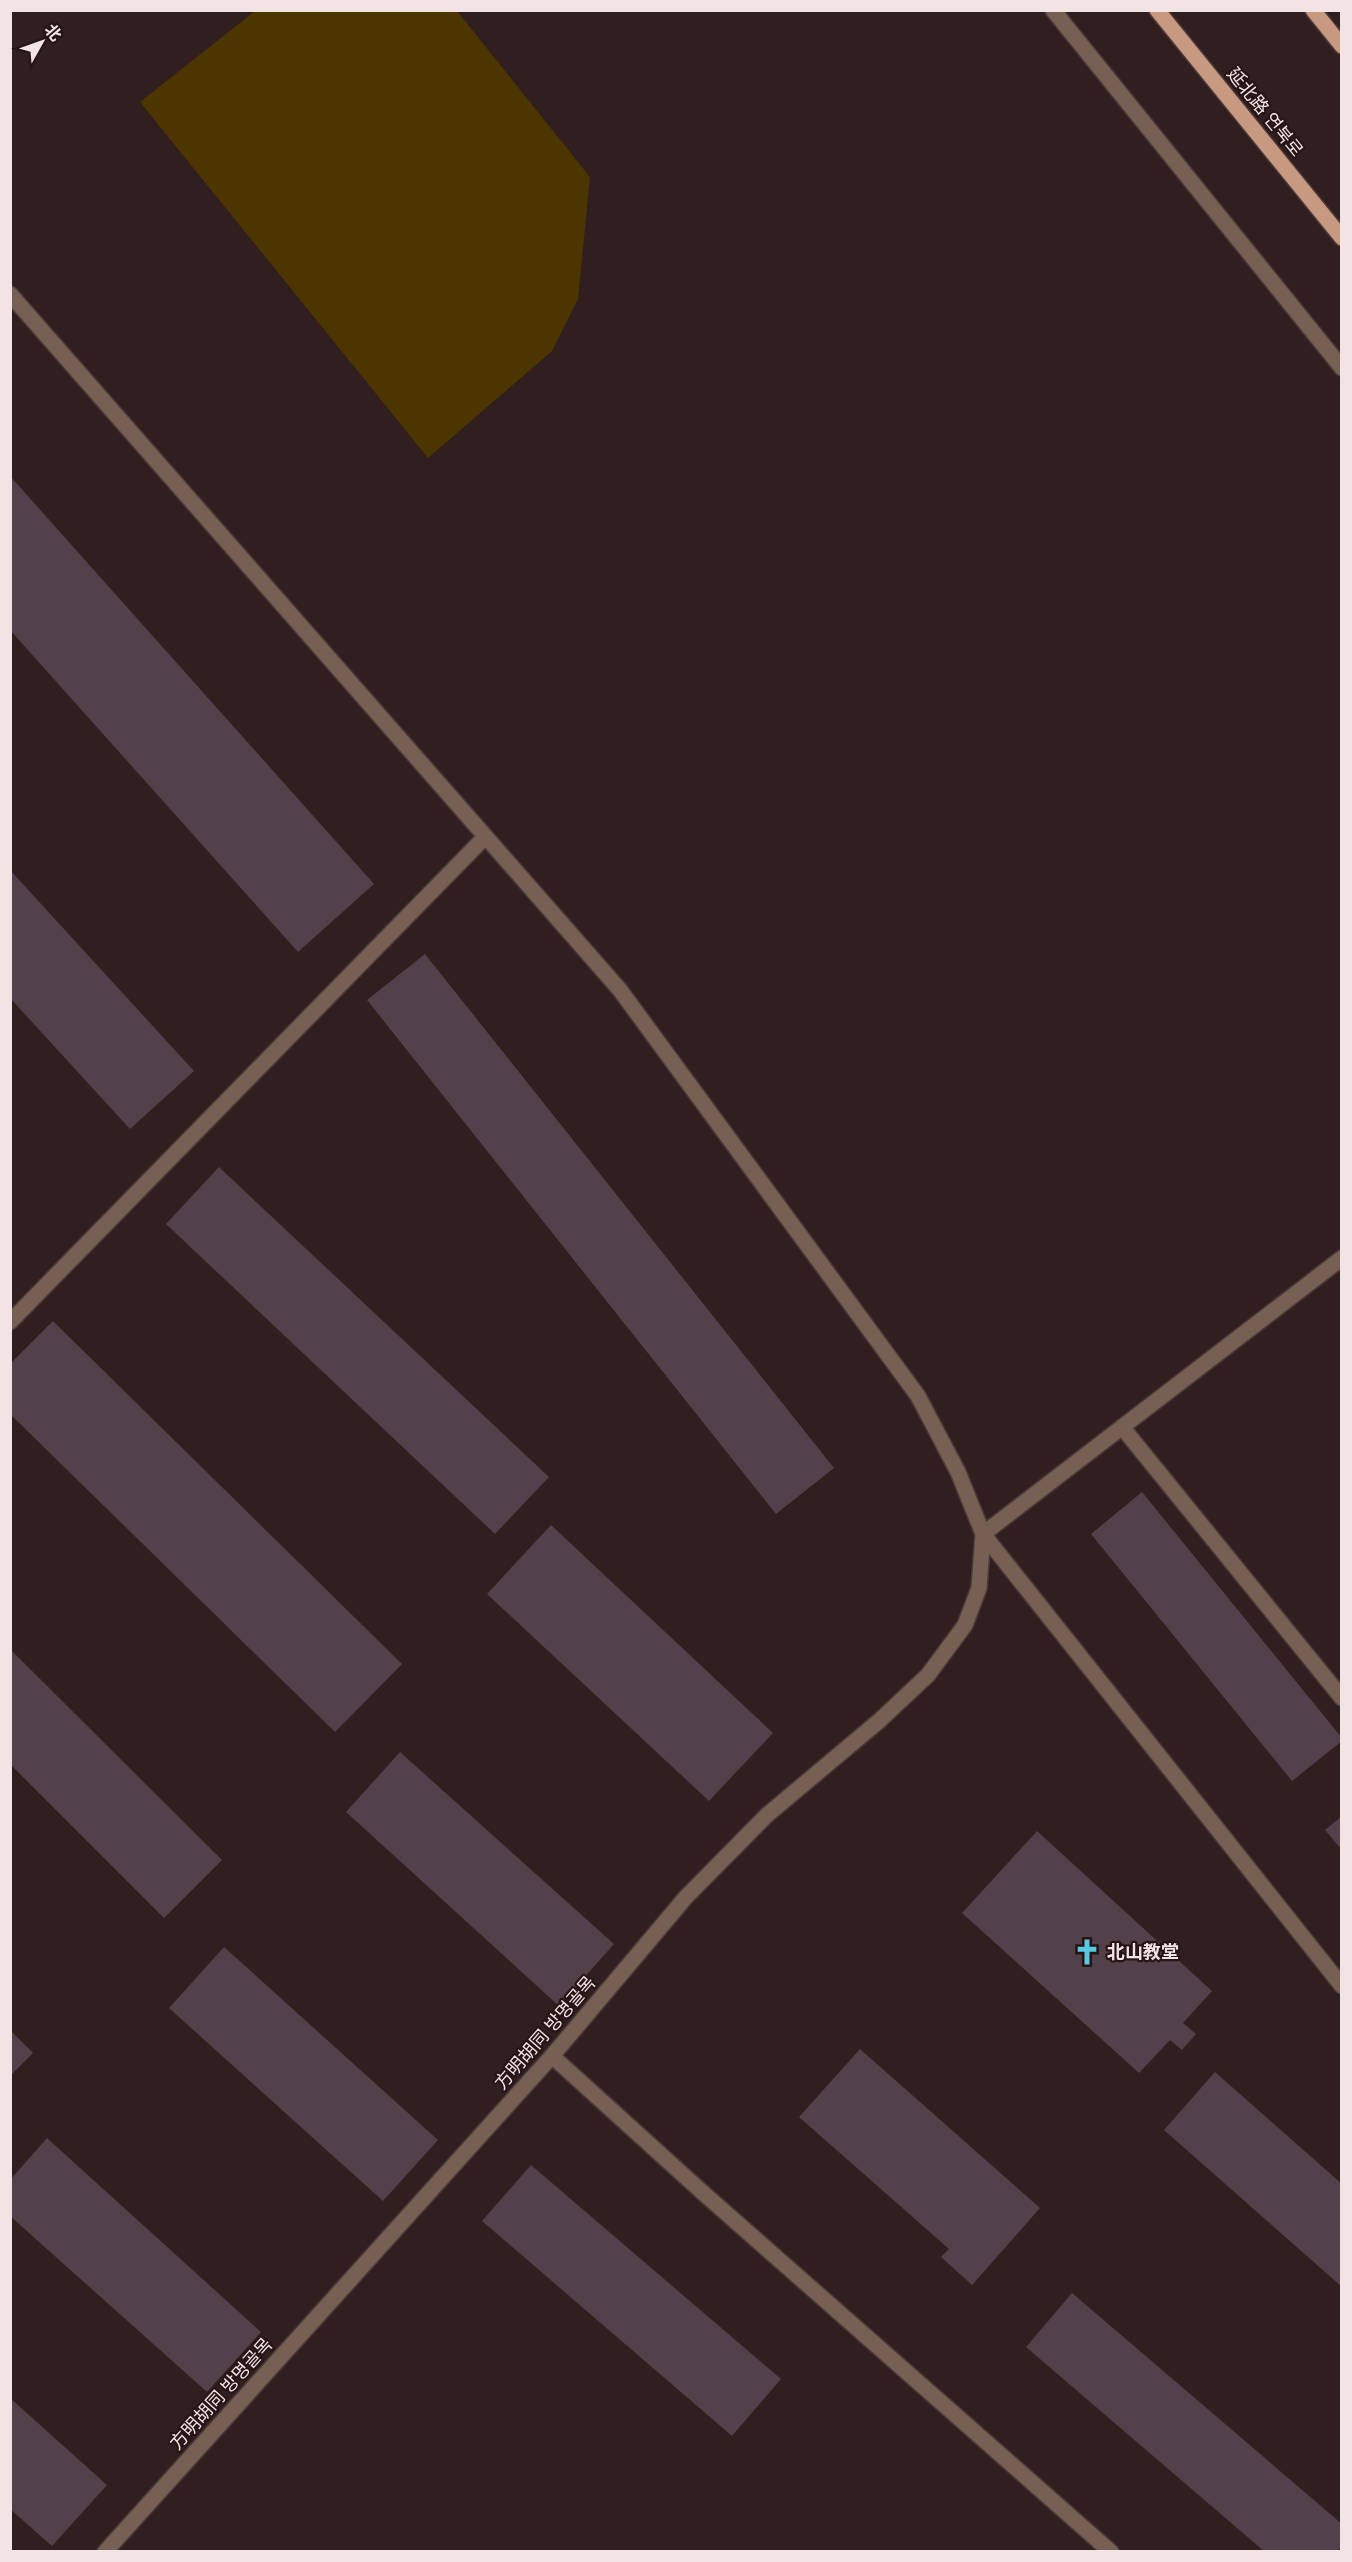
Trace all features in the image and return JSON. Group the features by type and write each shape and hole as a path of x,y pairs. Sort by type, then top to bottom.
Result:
{"main road":[{"name":"延北路 연북로","path":"1157,10 1341,238"},
{"path":"1313,10 1341,46"}],"street":[{"path":"1053,10 1341,368"},
{"path":"10,294 620,990 918,1396 958,1472 983,1534 1341,1986"},
{"path":"10,1322 486,837"},
{"path":"983,1534 1341,1258"},
{"path":"1122,1427 1341,1698"},
{"name":"方明胡同 방명골목","path":"105,2552 552,2056 686,1897 767,1815 879,1721 928,1675 965,1625 979,1588 983,1534"},
{"path":"552,2056 701,2191 1111,2552"}],"shaded area":[{"path":"255,11 457,11 590,177 578,299 552,351 428,458 140,102"}],"building":[{"path":"10,476 374,884 298,952 10,630"},
{"path":"10,870 194,1071 130,1129 10,998"},
{"path":"425,954 834,1468 776,1514 367,1000"},
{"path":"219,1167 549,1477 495,1534 166,1224"},
{"path":"53,1321 402,1664 335,1732 10,1414 10,1364"},
{"path":"1142,1492 1342,1738 1342,1741 1292,1781 1091,1534"},
{"path":"551,1525 773,1733 709,1801 487,1594"},
{"path":"10,1649 222,1860 164,1918 10,1764"},
{"path":"400,1752 614,1944 559,2006 346,1812"},
{"path":"1342,1816 1342,1850 1325,1830"},
{"name":"北山教堂","path":"1037,1831 1212,1991 1183,2023 1196,2034 1182,2050 1170,2040 1139,2073 962,1913"},
{"path":"224,1947 438,2140 383,2201 169,2008"},
{"path":"10,2030 33,2053 10,2076"},
{"path":"860,2049 1040,2208 972,2285 941,2257 949,2249 799,2117"},
{"path":"1215,2072 1342,2184 1342,2287 1164,2130"},
{"path":"47,2138 261,2332 207,2392 10,2216 10,2180"},
{"path":"531,2165 781,2379 732,2436 482,2221"},
{"path":"1072,2293 1342,2524 1342,2546 1337,2552 1265,2552 1026,2347"},
{"path":"10,2398 107,2485 52,2546 10,2509"}],"place":[{"name":"北山教堂","path":"1087,1952"}]}
